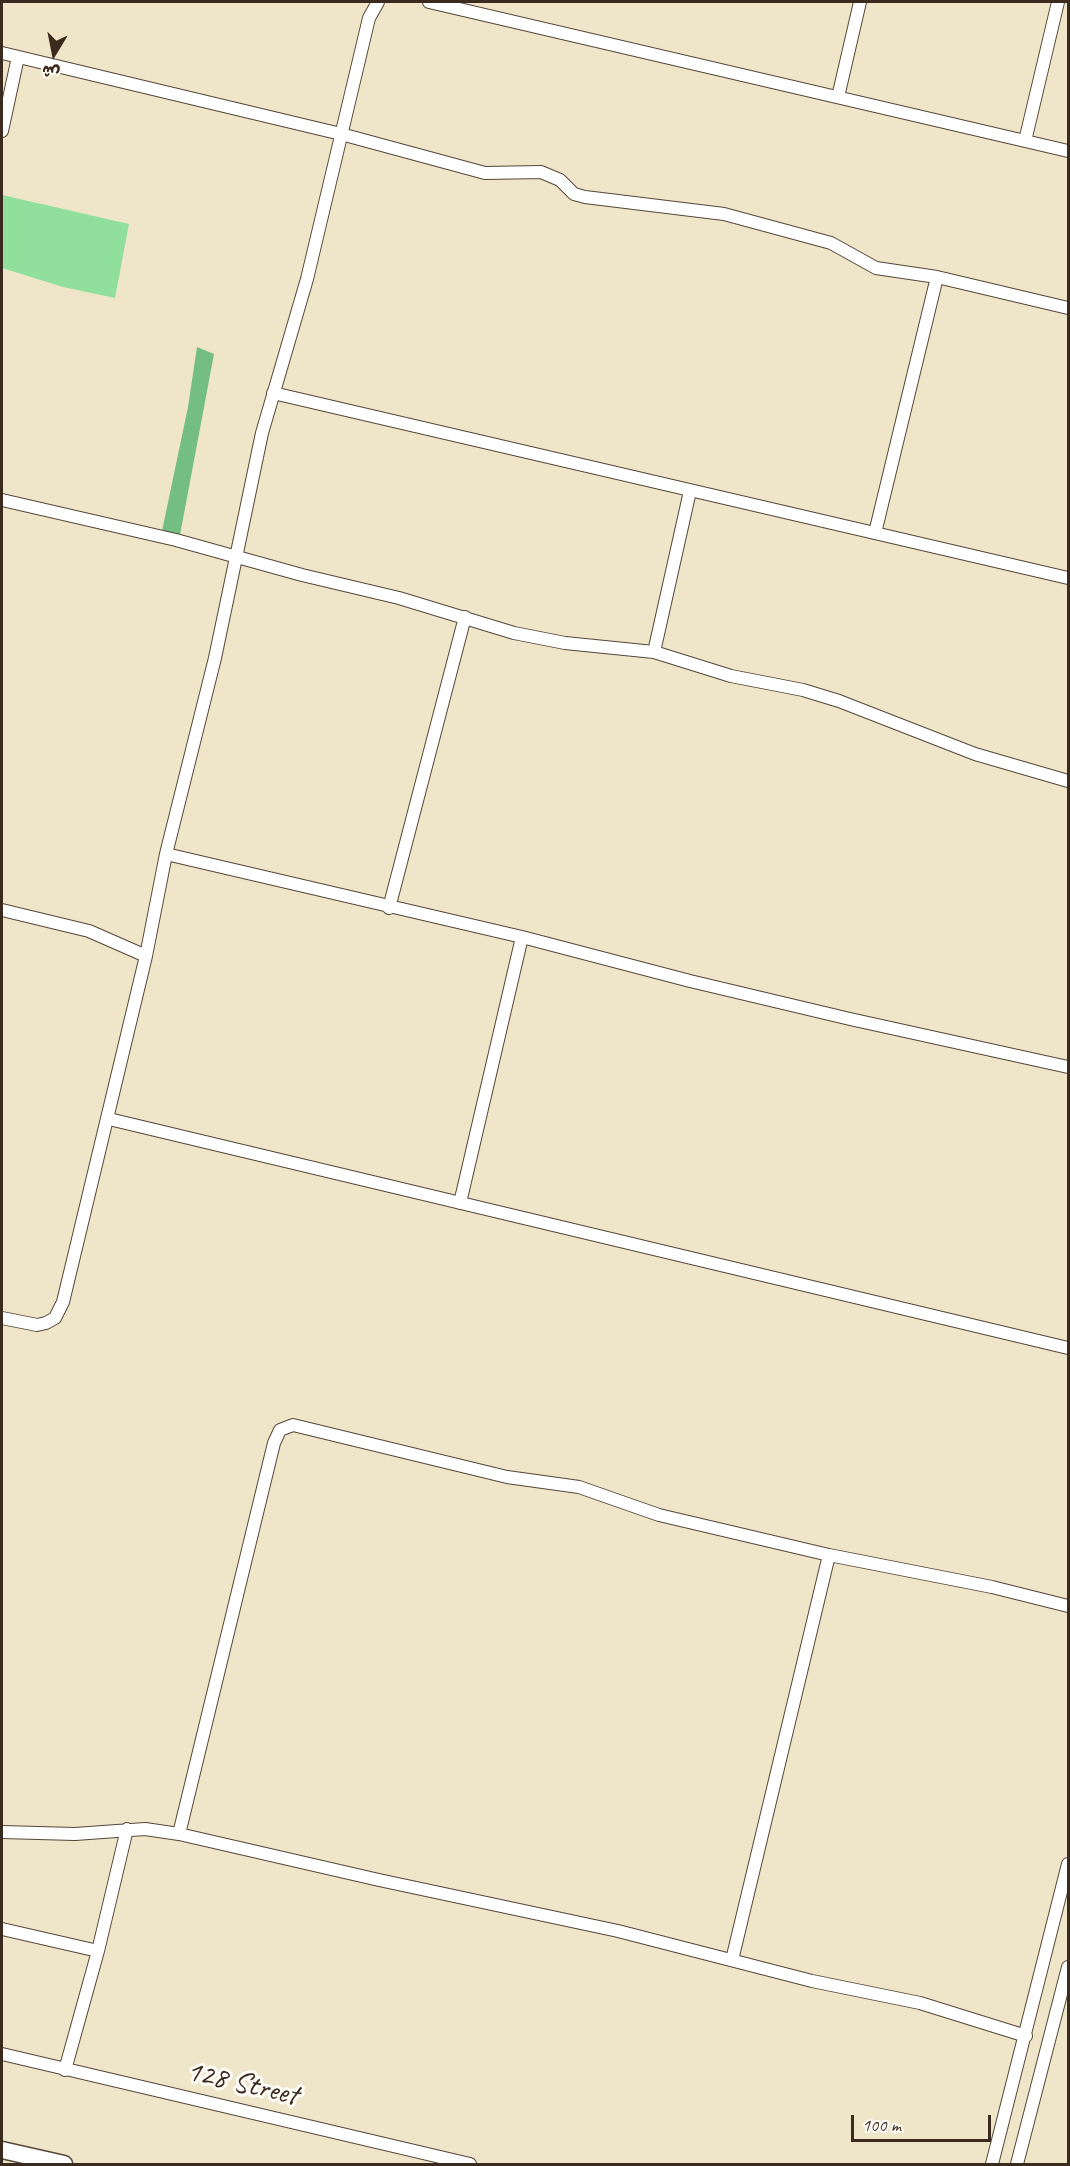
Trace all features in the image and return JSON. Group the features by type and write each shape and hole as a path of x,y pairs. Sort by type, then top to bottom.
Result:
{"highway":[{"path":"2,2150 64,2164"}],"street":[{"path":"2,1318 37,1325 55,1318 60,1311 109,1119 146,956 166,854 212,668 273,393 307,279 369,18 378,2"},
{"path":"429,2 1068,151"},
{"path":"837,97 860,2"},
{"path":"1025,141 1058,2"},
{"path":"2,53 341,134 485,173 541,172 560,180 574,194 585,197 724,214 831,243 876,268 936,277 1068,308"},
{"path":"2,131 18,57"},
{"path":"875,534 936,277"},
{"path":"273,393 1068,578"},
{"path":"654,652 690,491"},
{"path":"2,500 236,556 540,639 654,652 723,674 824,696 975,754 1068,781"},
{"path":"389,908 465,617"},
{"path":"166,854 254,872 389,908 522,937 690,981 1068,1067"},
{"path":"2,910 89,931 146,956"},
{"path":"460,1203 522,937"},
{"path":"109,1119 1068,1348"},
{"path":"179,1834 274,1443 280,1430 286,1426 300,1425 507,1477 579,1486 659,1515 829,1555 949,1577 1068,1606"},
{"path":"732,1960 829,1555"},
{"path":"65,2070 98,1951 128,1829"},
{"path":"2,1832 75,1834 128,1829 179,1834 390,1883 618,1931 812,1981 920,2003 1026,2036"},
{"path":"992,2164 1068,1864"},
{"path":"2,1929 98,1951"},
{"path":"1017,2164 1067,1981 1068,1967"},
{"name":"128 Street","path":"2,2054 470,2164"}],"green space":[{"path":"2,195 129,224 115,298 63,287 2,268"},
{"path":"197,347 214,354 180,535 162,531 188,407"}]}
